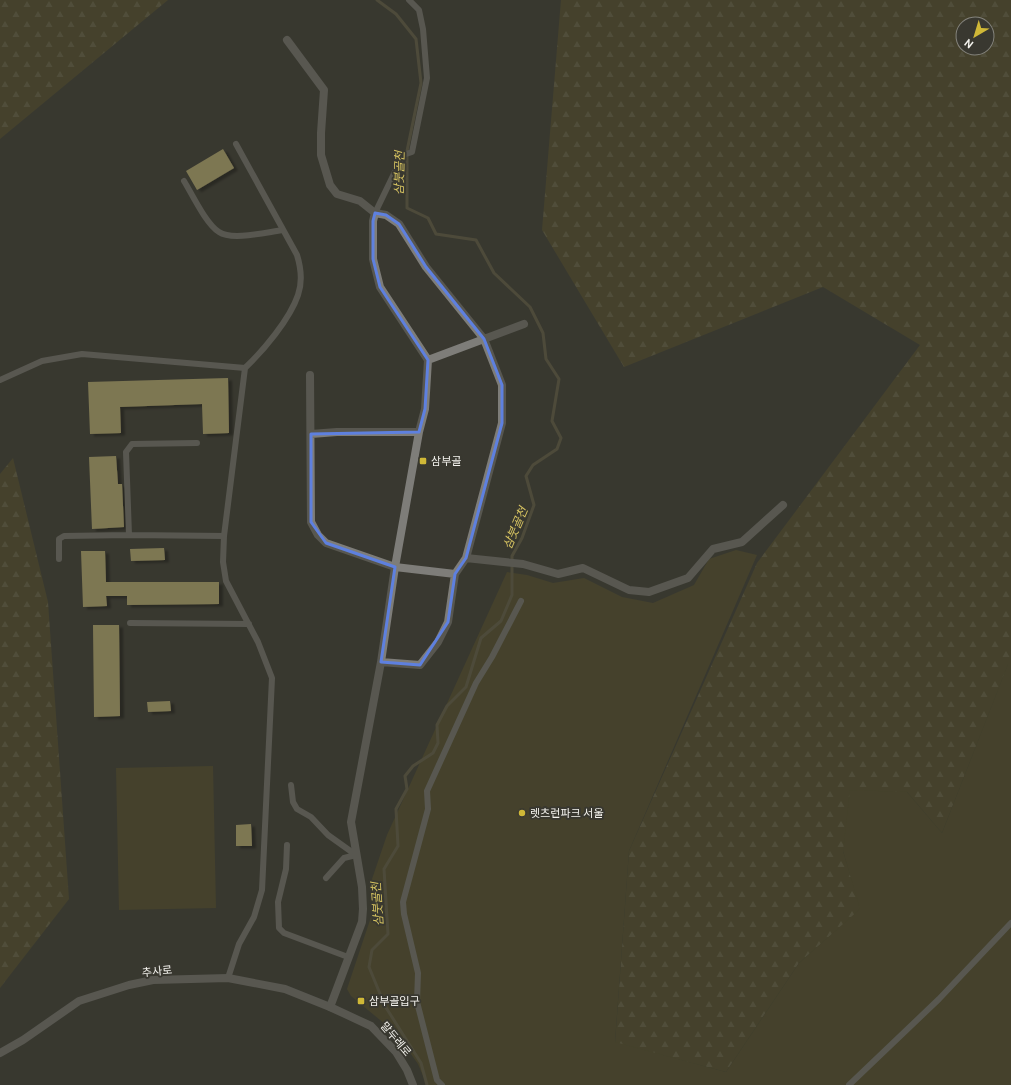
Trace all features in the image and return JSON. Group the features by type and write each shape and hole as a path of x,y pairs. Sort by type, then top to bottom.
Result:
{"street":[{"path":"286,40 324,90 321,154 330,185 338,194 360,201 375,213 386,215 399,224 426,267 484,339 502,386 502,423 466,558 456,574 448,622 438,642 420,665 381,662"},
{"path":"330,1007 362,922 364,909 351,822 381,662 395,567 419,432 425,409 428,360 380,287 373,258 372,221 375,213"},
{"path":"428,360 524,324"},
{"path":"310,375 311,522 318,535 326,543 395,567 456,574"},
{"path":"311,434 337,432 419,432"},
{"path":"466,558 523,564 558,574 583,568 629,590 649,592 688,578 713,549 742,542 782,505"},
{"name":"추사로","path":"0,1053 23,1040 79,1001 129,985 153,980 228,978 285,988 330,1007"},
{"name":"말두레로","path":"330,1007 371,1026 396,1052 413,1085"}],"lane":[{"path":"375,213 402,155 412,152 427,78 423,29 419,10 409,0"},
{"path":"228,978 239,944 254,917 262,890 272,678 249,624 226,581 223,562 224,536 245,368 264,350 298,295 301,269 297,255 236,144"},
{"path":"184,180 212,227 220,233 236,236 283,230"},
{"path":"0,380 42,361 82,354 245,368"},
{"path":"129,534 126,452 132,444 197,443"},
{"path":"59,559 59,539 64,536 129,534 224,536"},
{"path":"442,1085 437,1080 417,1002 418,973 406,930 403,902 426,814 427,791 476,683 492,657 521,601"},
{"path":"130,623 249,624"},
{"path":"292,785 293,802 297,809 311,818 328,836 356,855"},
{"path":"287,845 286,869 278,902 279,928 284,933 348,957"},
{"path":"326,878 344,858 356,855"},
{"path":"849,1085 939,999 1011,923"}],"highlighted area":[{"path":"375,213 386,215 399,224 426,267 484,339 502,385 502,423 466,558 455,574 448,622 420,665 381,662 395,567 326,543 311,522 311,434 419,432 425,409 428,360 380,287 373,259 373,221"}],"green space":[{"path":"0,0 168,0 0,139"},
{"path":"561,0 1011,0 1011,664 1008,665 942,833 907,792 843,851 861,909 799,963 726,1072 615,1043 629,851 757,563 920,345 823,287 624,367 542,230"},
{"path":"13,458 48,602 69,899 0,988 0,474"},
{"name":"렛츠런파크 서울","path":"736,550 757,555 629,851 615,1042 726,1072 799,963 860,909 843,851 850,790 907,792 942,833 1008,664 1011,664 1011,1085 427,1085 418,1064 397,1034 351,996 347,989 373,911 371,882 387,835 507,572 527,575 553,583 584,578 622,597 653,603 694,585 709,559"},
{"path":"213,766 216,908 119,910 116,768"}],"building":[{"path":"223,149 234,168 197,190 186,171"},
{"path":"228,378 229,433 203,434 202,404 120,407 121,433 90,434 88,382"},
{"path":"116,456 118,484 122,484 124,527 92,529 89,457"},
{"path":"164,548 165,560 131,561 130,549"},
{"path":"81,551 105,551 106,582 219,582 219,604 127,605 127,596 106,596 107,606 83,607"},
{"path":"93,625 119,625 120,716 94,717"},
{"path":"170,701 171,711 148,712 147,702"},
{"path":"251,824 252,846 236,846 236,825"}],"waterway":[{"name":"삼붓골천","path":"377,0 396,14 416,39 421,83 407,151 407,208 428,218 436,234 476,240 494,273 530,307 543,333 546,359 559,379 552,421 561,438 557,449 533,465 526,476 534,505 522,538 512,556 512,595 501,621 481,638 466,687 447,706 437,725 438,743 433,753 413,766 405,776 407,789 396,809 398,846 384,869 388,934 372,950 369,967 385,1006 421,1063 427,1085"}],"place":[{"name":"삼부골","path":"423,461"},
{"name":"렛츠런파크 서울","path":"522,813"},
{"name":"삼부골입구","path":"361,1001"}]}
